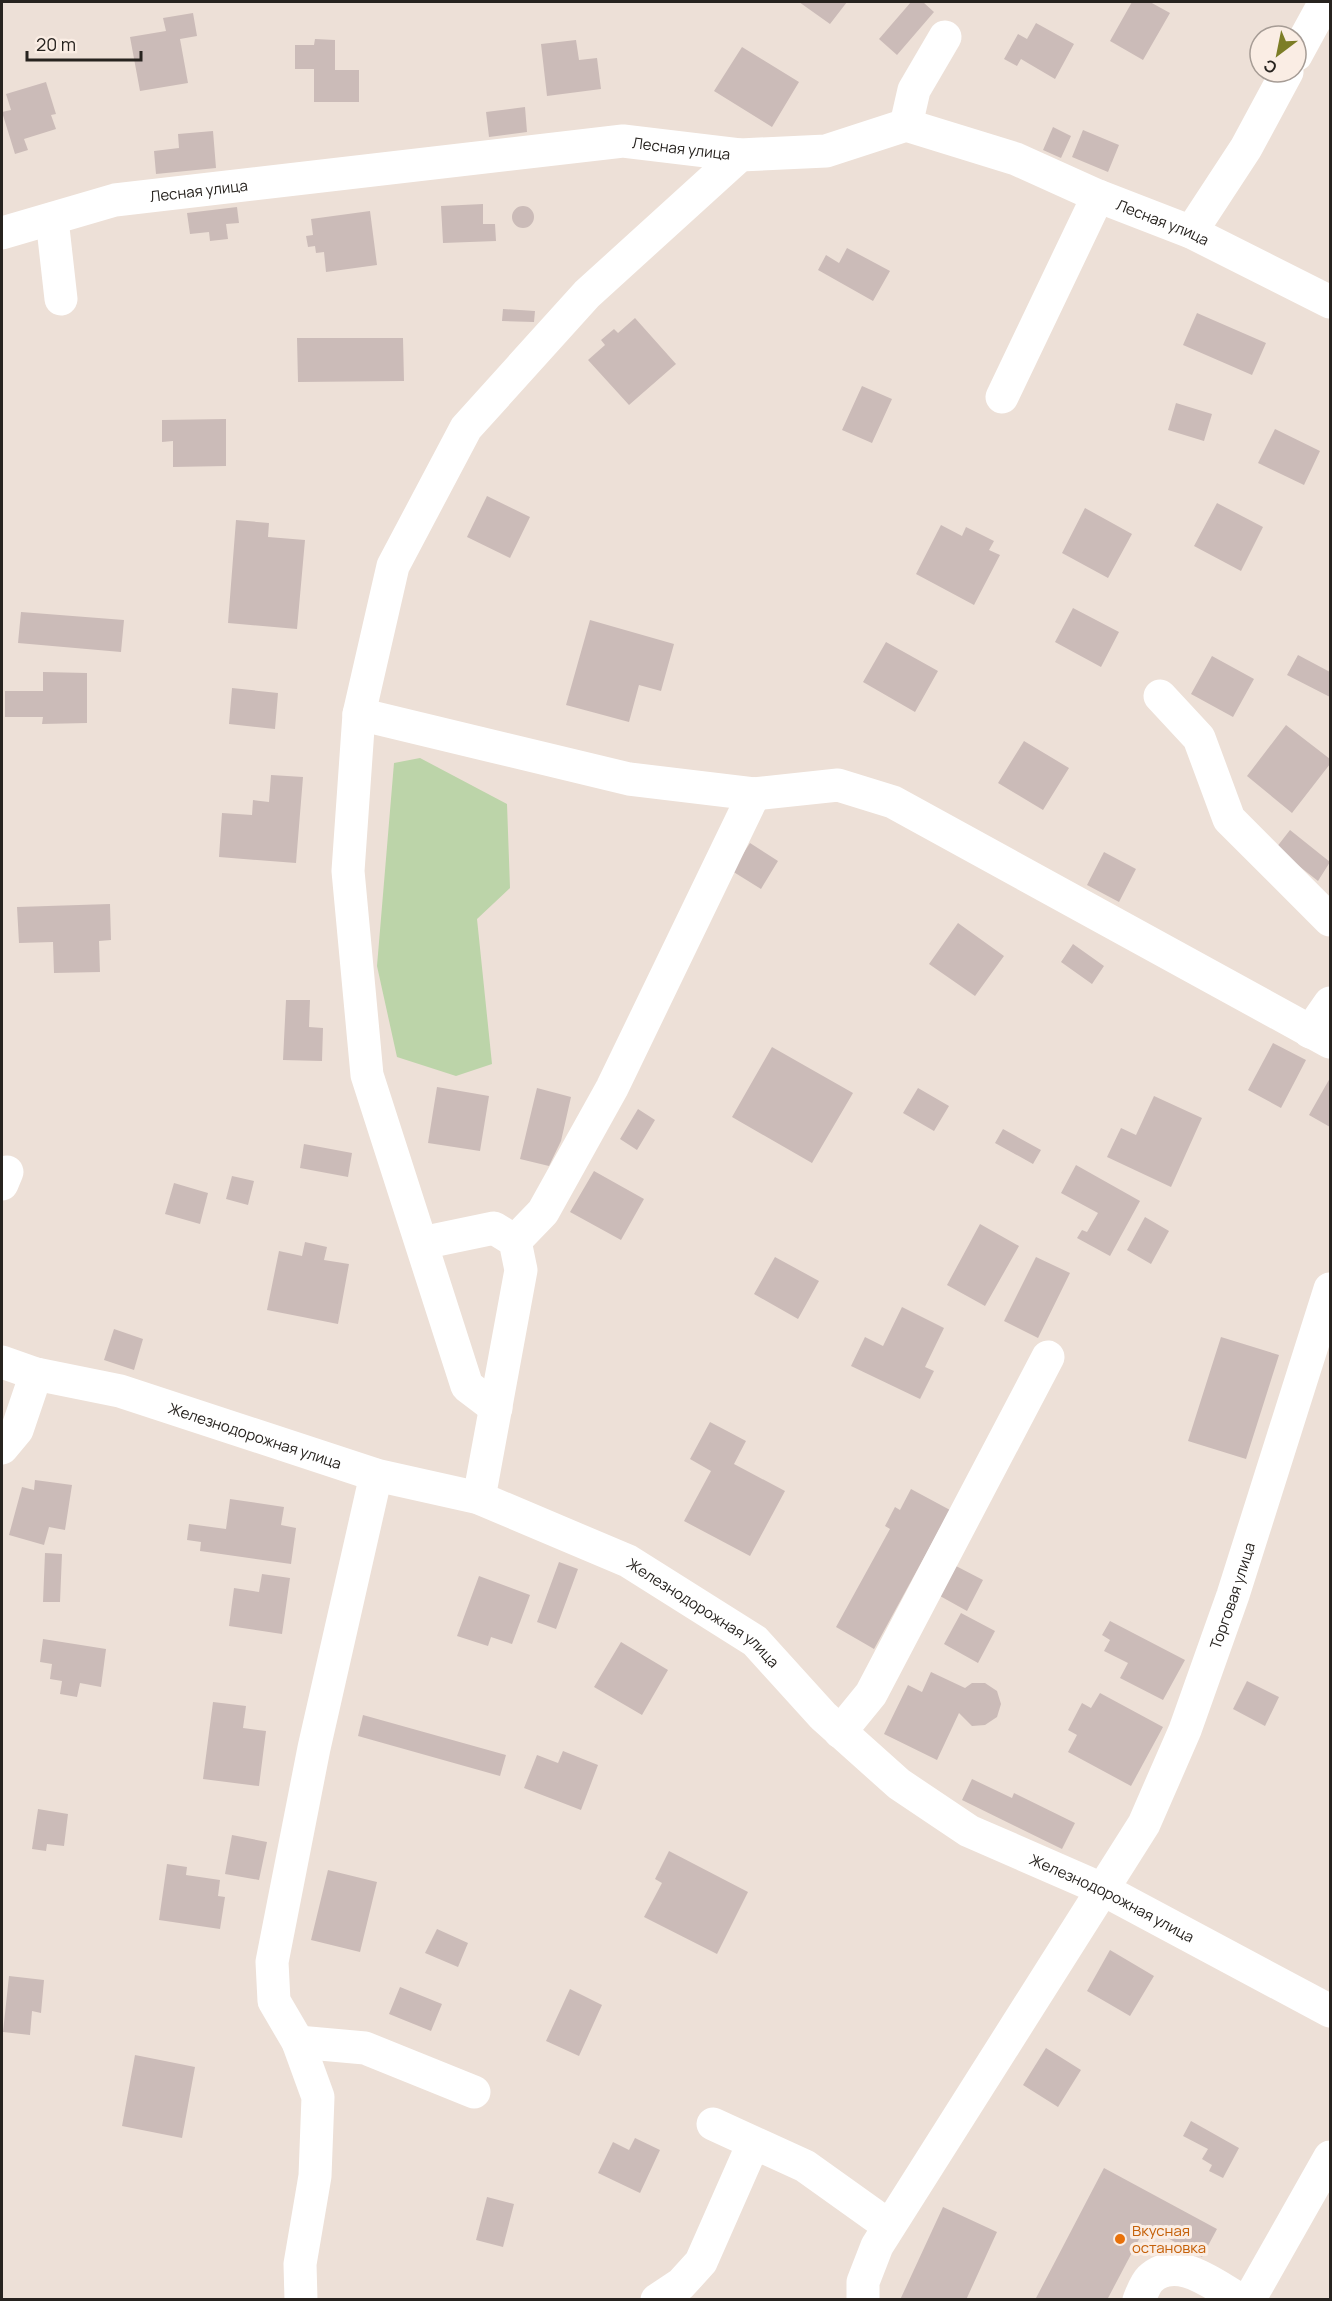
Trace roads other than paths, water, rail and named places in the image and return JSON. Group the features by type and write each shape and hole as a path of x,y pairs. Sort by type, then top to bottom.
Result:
{"street":[{"path":"1308,33 1325,2"},
{"path":"906,125 914,90 945,37"},
{"path":"1191,232 1246,148 1281,84"},
{"name":"Лесная улица","path":"2,233 115,200 623,141 740,155 826,151 906,125 1016,159 1098,196 1191,232 1330,302"},
{"path":"496,1408 467,1386 368,1076 348,871 359,714 393,566 466,428 587,294 740,155"},
{"path":"1002,398 1098,196"},
{"path":"52,219 61,299"},
{"path":"1160,696 1199,738 1229,819 1330,920"},
{"path":"359,714 629,779 754,794 838,786 893,802 1320,1037 1330,1003"},
{"path":"514,1241 543,1212 612,1088 754,794"},
{"path":"422,1243 494,1228 514,1241 521,1270 479,1498"},
{"name":"Торговая улица","path":"863,2300 863,2282 877,2246 1144,1824 1185,1730 1233,1595 1330,1289"},
{"path":"840,1732 871,1694 1048,1357"},
{"name":"Железнодорожная улица","path":"2,1362 36,1374 120,1391 376,1475 479,1498 628,1561 755,1641 840,1732 899,1784 969,1831 1102,1889 1330,2011"},
{"path":"2,1448 17,1430 36,1374"},
{"path":"301,2300 300,2264 315,2176 318,2097 298,2042 274,2001 272,1962 314,1748 376,1475"},
{"path":"298,2042 365,2048 474,2092"},
{"path":"713,2124 805,2166 889,2226"},
{"path":"657,2300 681,2284 701,2262 753,2144"},
{"path":"1249,2300 1330,2157"},
{"path":"1138,2300 1149,2279 1166,2268 1184,2269 1241,2300"}],"place":[{"name":"Вкусная остановка","path":"1120,2239"}]}
